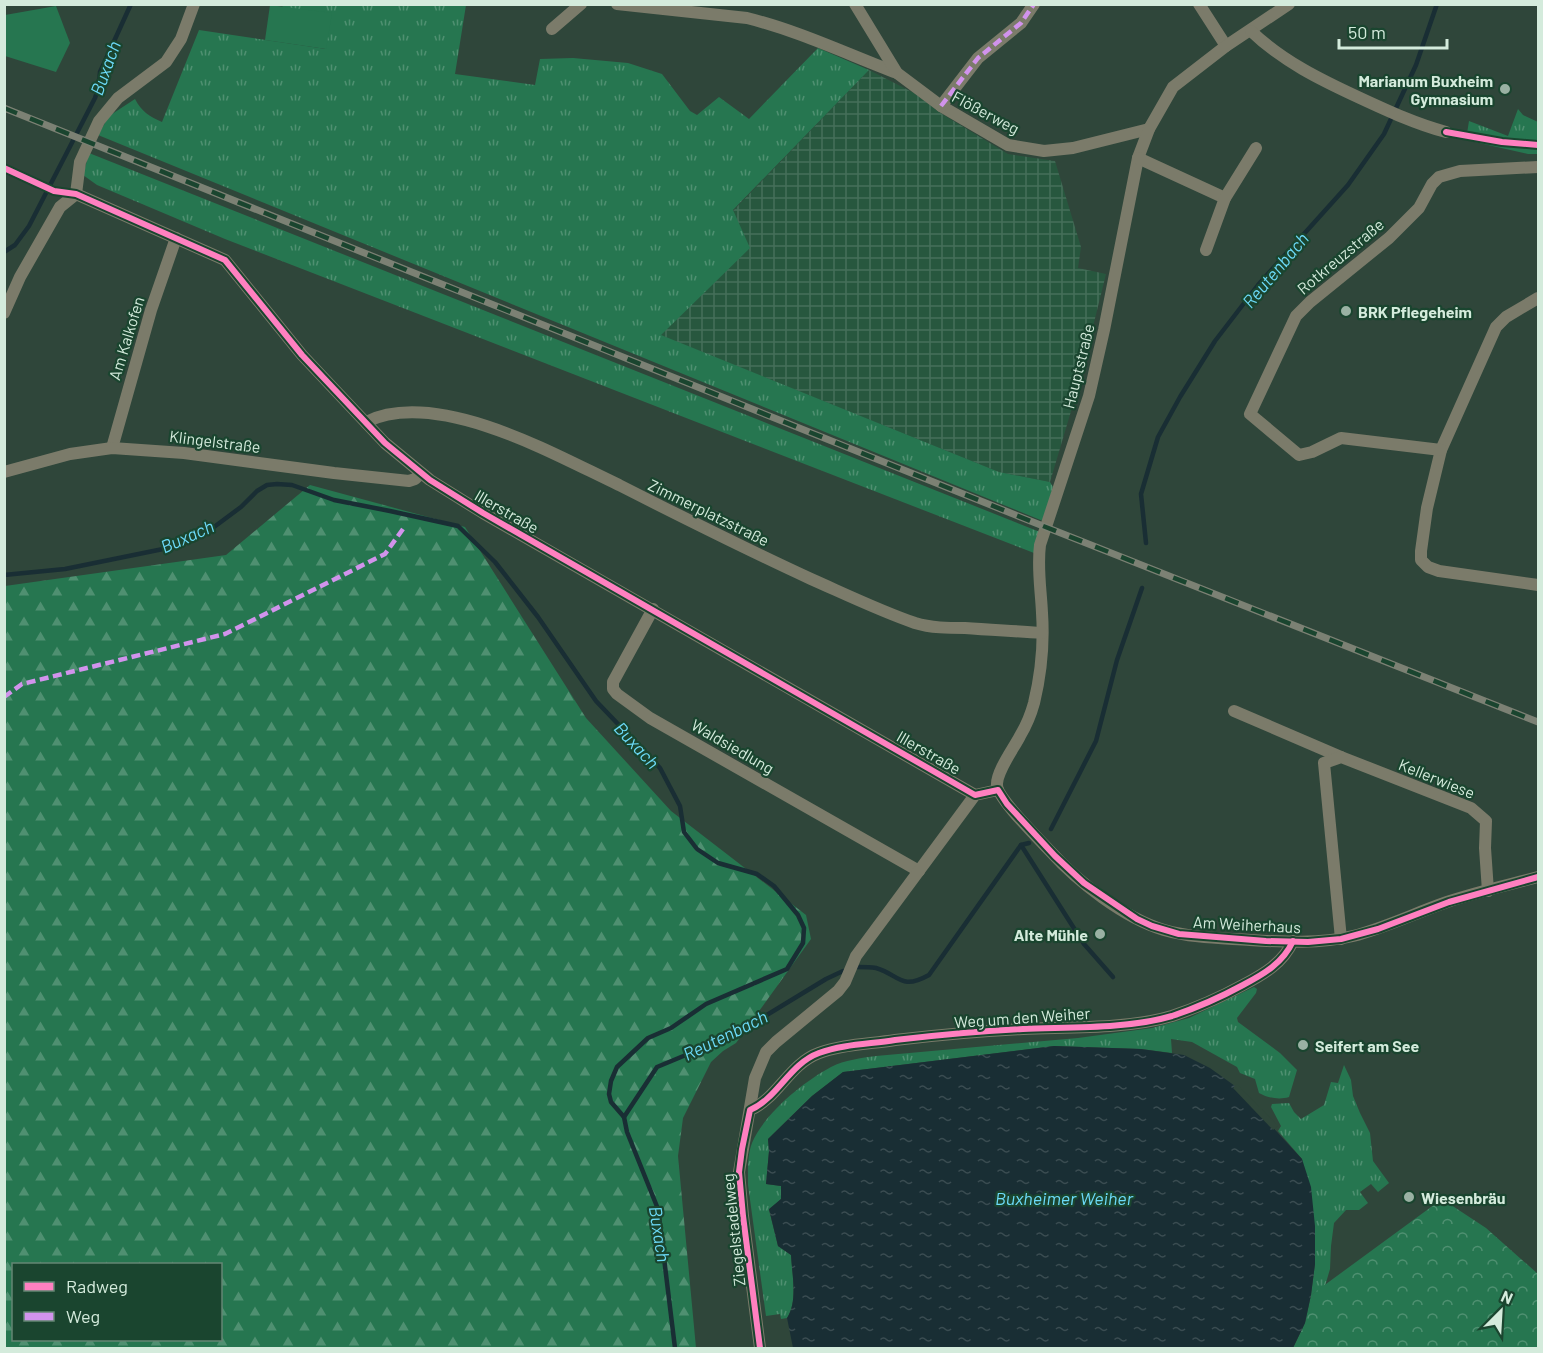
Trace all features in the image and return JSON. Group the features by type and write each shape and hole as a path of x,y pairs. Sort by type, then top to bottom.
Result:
{"street":[{"path":"4,313 20,277 60,207 77,189 80,162 99,122 118,98 166,62 181,39 194,4"},
{"path":"552,29 581,4"},
{"path":"617,4 756,20 830,45 897,73"},
{"name":"Flößerweg","path":"855,4 897,73 941,106 1000,142 1044,151 1073,148 1149,129"},
{"path":"941,106 978,58 1021,23 1034,4"},
{"path":"1199,4 1226,46"},
{"name":"Hauptstraße","path":"998,790 996,784 999,775 1022,734 1039,681 1042,633 1038,565 1040,545 1089,396 1138,158 1149,129 1173,87 1226,46 1289,4"},
{"path":"1251,31 1262,42 1308,73 1399,116 1446,132"},
{"path":"1206,250 1225,198 1256,148"},
{"path":"1138,158 1225,198"},
{"name":"Rotkreuzstraße","path":"1441,450 1341,438 1312,452 1299,455 1250,414 1296,316 1389,238 1419,208 1439,177 1460,171 1539,167"},
{"name":"Illerstraße","path":"77,189 219,257 229,265 327,384 385,443 421,473 456,497 975,795"},
{"name":"Am Kalkofen","path":"112,448 151,310 176,238"},
{"path":"1539,298 1506,317 1496,327 1441,450 1427,508 1420,551 1421,560 1428,567 1439,571 1539,585"},
{"name":"Zimmerplatzstraße","path":"366,422 382,415 413,412 453,417 484,426 523,440 587,470 773,562 914,622 949,628 1042,633"},
{"name":"Klingelstraße","path":"4,472 59,456 112,448 184,453 409,481 421,473"},
{"name":"Waldsiedlung","path":"653,609 614,682 613,689 617,694 650,718 919,871"},
{"name":"Kellerwiese","path":"1234,711 1341,757 1471,808 1486,821 1488,891"},
{"path":"1341,757 1324,763 1341,939"},
{"path":"975,795 998,790"},
{"name":"Am Weiherhaus","path":"998,790 1055,856 1084,883 1137,919 1152,926 1179,933 1266,941 1341,939 1449,902 1539,878"},
{"name":"Ziegelstadelweg","path":"760,1348 739,1172 741,1149 755,1078 766,1053 776,1042 838,991 845,982 856,956 975,795"},
{"name":"Weg um den Weiher","path":"750,1110 764,1102 804,1060 834,1049 912,1038 1123,1023 1173,1016 1233,991 1257,978 1281,960 1293,941"}],"shaded area":[{"path":"869,70 914,93 942,114 1008,154 1055,161 1081,247 1078,268 1106,274 1077,391 1050,482 999,472 660,335 749,248 733,211"}],"green space":[{"path":"270,5 332,13 326,49 265,40"},
{"path":"281,5 466,5 455,74 535,85 540,59 573,58 628,63 662,74 690,111 697,115 719,97 749,119 818,48 869,70 733,210 750,248 661,335 999,472 1050,482 1053,487 1043,521 98,135 109,116 135,99 146,113 162,122 199,30 326,49"},
{"path":"56,6 70,43 56,72 5,56 5,15"},
{"path":"1518,109 1523,115 1538,122 1538,154 1528,154 1466,140 1469,121 1508,136"},
{"path":"89,153 1040,532 1034,553 225,239 97,185 83,175"},
{"path":"310,485 465,527 586,718 671,811 806,915 811,939 736,1043 711,1062 683,1118 678,1156 696,1348 5,1348 5,586 226,555"},
{"path":"1254,987 1257,989 1256,993 1237,1018 1238,1022 1280,1053 1297,1070 1289,1097 1277,1098 1262,1095 1259,1093 1255,1079 1240,1073 1237,1067 1192,1042 1171,1039 1172,1053 1141,1049 1054,1046 843,1072 812,1096 768,1139 766,1184 781,1186 781,1199 769,1210 778,1246 791,1255 794,1288 787,1318 781,1319 780,1314 766,1316 748,1185 749,1153 765,1121 786,1100 820,1073 847,1061 876,1056 1078,1038 1152,1028 1189,1018"},
{"path":"1344,1065 1351,1080 1353,1096 1370,1133 1373,1161 1389,1183 1378,1192 1371,1184 1360,1192 1368,1203 1359,1210 1346,1210 1334,1223 1330,1269 1325,1286 1311,1295 1315,1264 1302,1159 1278,1131 1281,1126 1271,1107 1272,1104 1289,1103 1301,1119 1324,1105 1331,1082 1338,1083"},
{"path":"1442,1199 1486,1228 1538,1274 1538,1348 1293,1348 1305,1323 1311,1295"}],"water":[{"name":"Buxheimer Weiher","path":"1054,1046 1141,1049 1184,1055 1210,1068 1235,1086 1302,1159 1311,1187 1315,1226 1315,1264 1305,1323 1293,1348 793,1348 787,1318 793,1296 791,1255 778,1246 769,1209 781,1199 781,1186 766,1184 768,1139 812,1096 843,1072"}],"pier":[{"path":"1237,1084 1278,1126 1273,1130 1233,1088"}],"waterway":[{"name":"Buxach","path":"4,252 15,245 29,226 95,98 100,72 131,4"},
{"name":"Reutenbach","path":"1146,543 1141,494 1158,437 1215,341 1258,285 1348,185 1384,134 1416,65 1437,4"},
{"name":"Buxach","path":"4,575 65,569 168,548 210,530 241,507 257,491 267,485 277,484 292,485 334,500 458,526 495,562 538,617 596,701 660,768 680,806 684,832 697,849 718,863 757,874 774,886 798,915 804,928 803,943 787,969 706,1004 671,1028 648,1038 617,1067 611,1081 609,1094 611,1102 624,1117 627,1132 658,1209 675,1348"},
{"name":"Reutenbach","path":"1051,829 1096,741 1117,660 1142,588"},
{"name":"Reutenbach","path":"857,967 876,968 906,982 919,980 929,975 1021,845 1029,843"},
{"path":"1021,845 1084,944 1113,977"},
{"name":"Reutenbach","path":"624,1117 657,1067 734,1035 843,971"}],"railway":[{"path":"4,108 1033,522 1538,722"}],"marked path":[{"path":"941,106 978,58 1021,23 1034,4"},
{"path":"4,697 22,684 225,634 385,554 403,529"}],"cycle path":[{"path":"1446,132 1502,142 1538,145"},
{"path":"4,168 54,191 76,194 225,260 302,355 385,443 430,480 483,513 975,795 998,790 1007,804 1055,856 1084,883 1137,919 1152,926 1179,934 1266,941 1308,942 1341,939 1378,929 1449,902 1538,877"},
{"path":"760,1348 739,1172 742,1149 750,1110 768,1098 791,1073 809,1058 838,1048 927,1036 1118,1025 1172,1016 1217,998 1258,977 1284,956 1293,941"}],"place":[{"name":"Marianum Buxheim Gymnasium","path":"1505,89"},
{"name":"BRK Pflegeheim","path":"1346,311"},
{"name":"Alte Mühle","path":"1100,934"},
{"name":"Seifert am See","path":"1303,1045"},
{"name":"Wiesenbräu","path":"1409,1197"}]}
